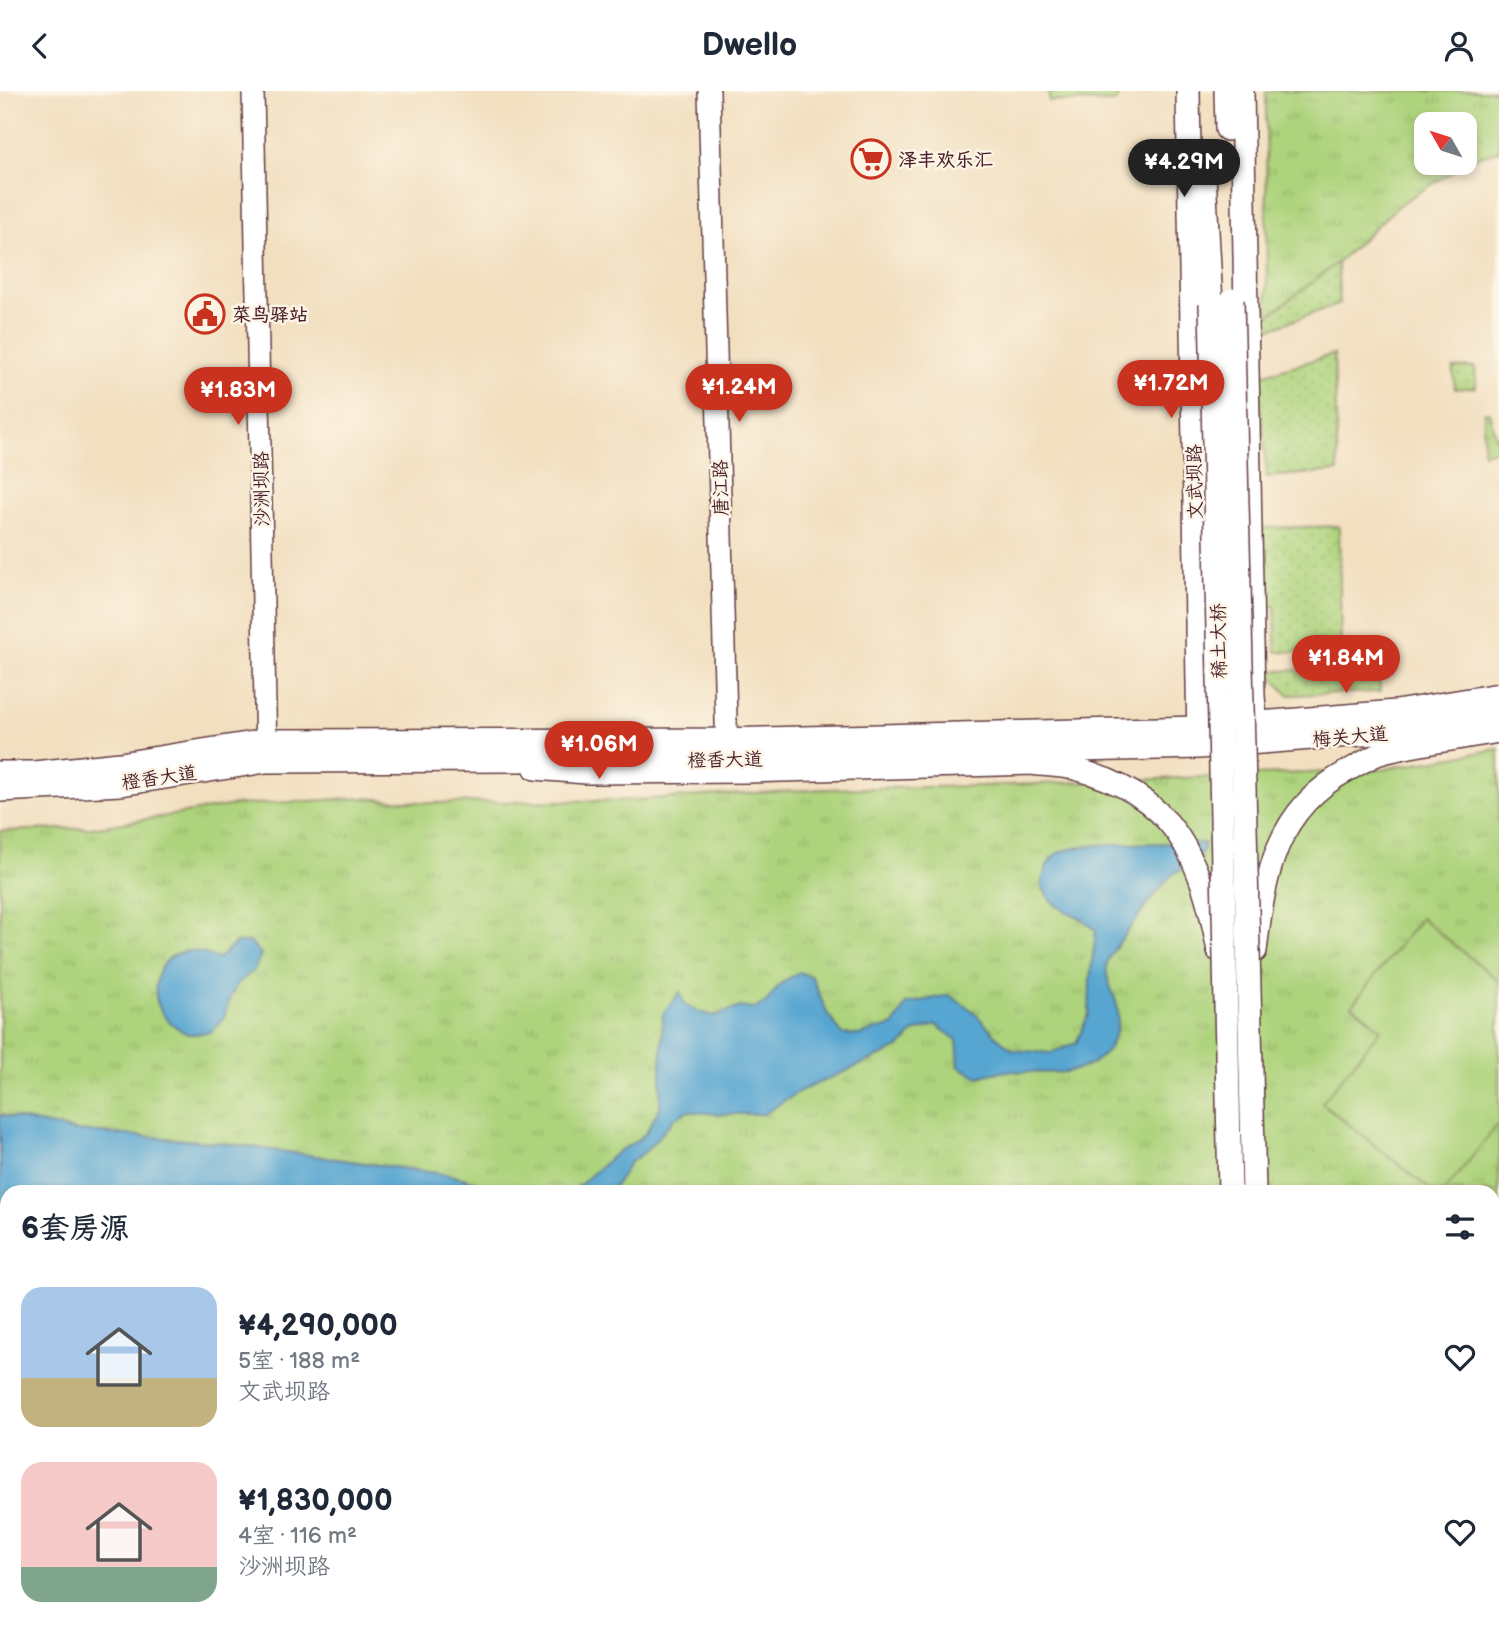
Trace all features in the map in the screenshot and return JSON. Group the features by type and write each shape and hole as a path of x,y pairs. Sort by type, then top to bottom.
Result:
{"main road":[{"name":"文武坝路","path":"1188,91 1198,738"},
{"name":"稀土大桥","path":"1200,91 1222,302 1250,1002 1254,1185"},
{"name":"稀土大桥","path":"1226,91 1222,302 1226,1000 1230,1185"},
{"path":"1242,91 1256,734"},
{"name":"梅关大道","path":"1256,734 1499,695"},
{"name":"梅关大道","path":"1198,738 1400,731 1499,714"},
{"name":"橙香大道","path":"0,790 121,783 266,751 428,760 726,749 1198,738"},
{"name":"橙香大道","path":"0,773 34,773 266,751 726,749"}],"street":[{"name":"沙洲坝路","path":"253,91 266,751"},
{"name":"唐江路","path":"709,91 726,749"},
{"path":"1250,1002 1262,900 1268,875 1279,840 1304,804 1334,778 1380,753 1499,732"},
{"path":"428,760 586,773 749,772 1032,764 1074,769 1113,782 1137,794 1156,808 1172,825 1201,880 1212,920 1226,1000"}],"green space":[{"path":"1049,91 1117,91 1117,102 1049,101"},
{"path":"1266,91 1499,91 1499,151 1477,157 1477,112 1414,112 1414,175 1448,175 1400,204 1338,262 1267,317"},
{"path":"1338,262 1339,304 1264,331 1267,317"},
{"path":"1334,354 1338,471 1267,477 1258,376"},
{"path":"1475,367 1476,387 1455,389 1453,368"},
{"path":"1489,412 1499,449 1483,453 1484,413"},
{"path":"1339,526 1341,651 1276,652 1275,606 1264,606 1262,528"},
{"path":"1379,668 1380,692 1288,695 1267,671"},
{"path":"1499,749 1499,1185 488,1185 450,1175 223,1143 77,1131 0,1115 0,831 92,828 234,805 362,798 432,803 633,800 827,789 982,786 1378,770"},
{"path":"1421,918 1499,981 1499,1123 1450,1185 1424,1185 1322,1103 1381,1029 1352,1005"}],"water":[{"path":"1205,843 1196,861 1172,875 1160,889 1108,960 1107,974 1117,1005 1117,1023 1109,1047 1091,1064 1066,1072 1012,1071 979,1077 959,1067 957,1040 936,1025 914,1032 899,1048 798,1092 764,1114 687,1111 674,1119 645,1152 629,1163 616,1185 580,1185 617,1152 646,1133 660,1107 663,1014 680,992 684,1003 696,1011 714,1016 740,1007 754,1009 766,1002 780,984 799,972 812,977 827,1013 842,1034 859,1035 894,1025 906,1004 949,995 973,1011 1013,1050 1051,1053 1076,1043 1089,1014 1096,931 1081,918 1053,902 1041,884 1046,868 1055,855 1082,847"},
{"path":"250,942 261,954 255,969 237,984 224,1018 211,1032 187,1033 165,1016 158,1005 156,980 168,959 179,953 192,951 218,959 236,943"},
{"path":"0,1115 77,1131 223,1143 450,1175 488,1185 0,1185"}],"place":[{"name":"泽丰欢乐汇","path":"871,159"},
{"name":"菜鸟驿站","path":"205,314"}]}
